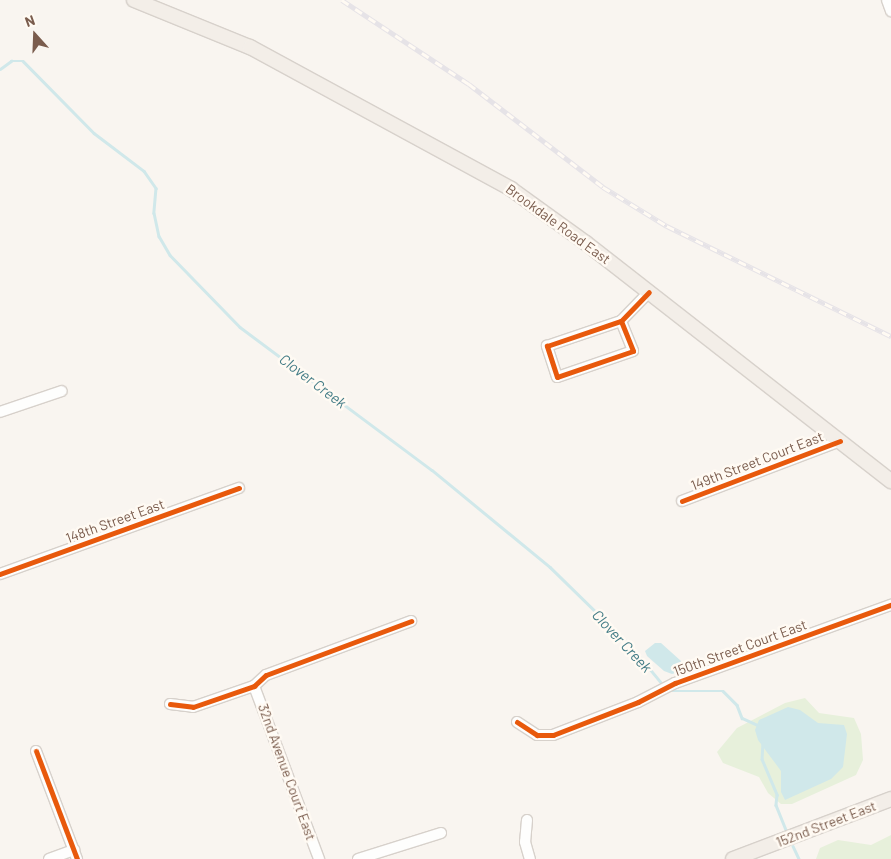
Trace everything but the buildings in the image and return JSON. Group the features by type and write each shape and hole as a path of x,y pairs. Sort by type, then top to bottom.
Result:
{"main road":[{"name":"Brookdale Road East","path":"134,0 250,47 511,189 649,292 891,481"},
{"name":"152nd Street East","path":"733,859 891,800"}],"street":[{"path":"888,0 891,11"},
{"path":"621,321 632,351 557,377 547,346 621,321 649,292"},
{"path":"0,412 62,391"},
{"name":"149th Street Court East","path":"682,501 840,441"},
{"name":"148th Street East","path":"0,574 239,488"},
{"name":"150th Street Court East","path":"517,722 537,735 553,735 638,702 675,683 891,605"},
{"path":"170,704 193,708 254,686 266,675 411,621"},
{"name":"32nd Avenue Court East","path":"254,686 318,859"},
{"path":"36,751 76,855 49,859"},
{"path":"527,820 525,842 530,859"},
{"path":"358,859 441,833"}],"green space":[{"path":"805,698 819,713 854,718 861,734 863,760 856,775 792,804 781,804 768,793 759,777 723,763 717,752 737,728 785,703"},
{"path":"891,835 891,859 816,859 820,848 838,840 871,845"}],"water":[{"path":"655,643 661,643 681,661 682,671 672,674 664,671 647,656 645,651"},
{"path":"788,707 800,710 818,723 844,725 847,734 843,767 831,779 785,800 781,792 781,771 758,740 755,730 759,720"}],"waterway":[{"name":"Clover Creek","path":"0,69 11,61 23,61 94,133 144,171 156,188 154,213 159,236 170,255 240,327 432,470 550,567 631,646 664,686"},
{"path":"669,691 723,691 737,705 742,718 760,726"},
{"path":"763,741 762,759 777,795 776,805 787,832"},
{"path":"793,846 799,859"}],"railway":[{"path":"342,0 469,84 603,187 667,226 891,336"}],"cycle path":[{"path":"621,321 633,351 557,377 547,346 621,321 649,292"},
{"path":"682,501 840,441"},
{"path":"0,574 239,488"},
{"path":"517,722 537,735 553,735 638,702 675,683 891,605"},
{"path":"170,704 193,707 254,686 266,675 411,621"},
{"path":"36,751 77,859"}]}
